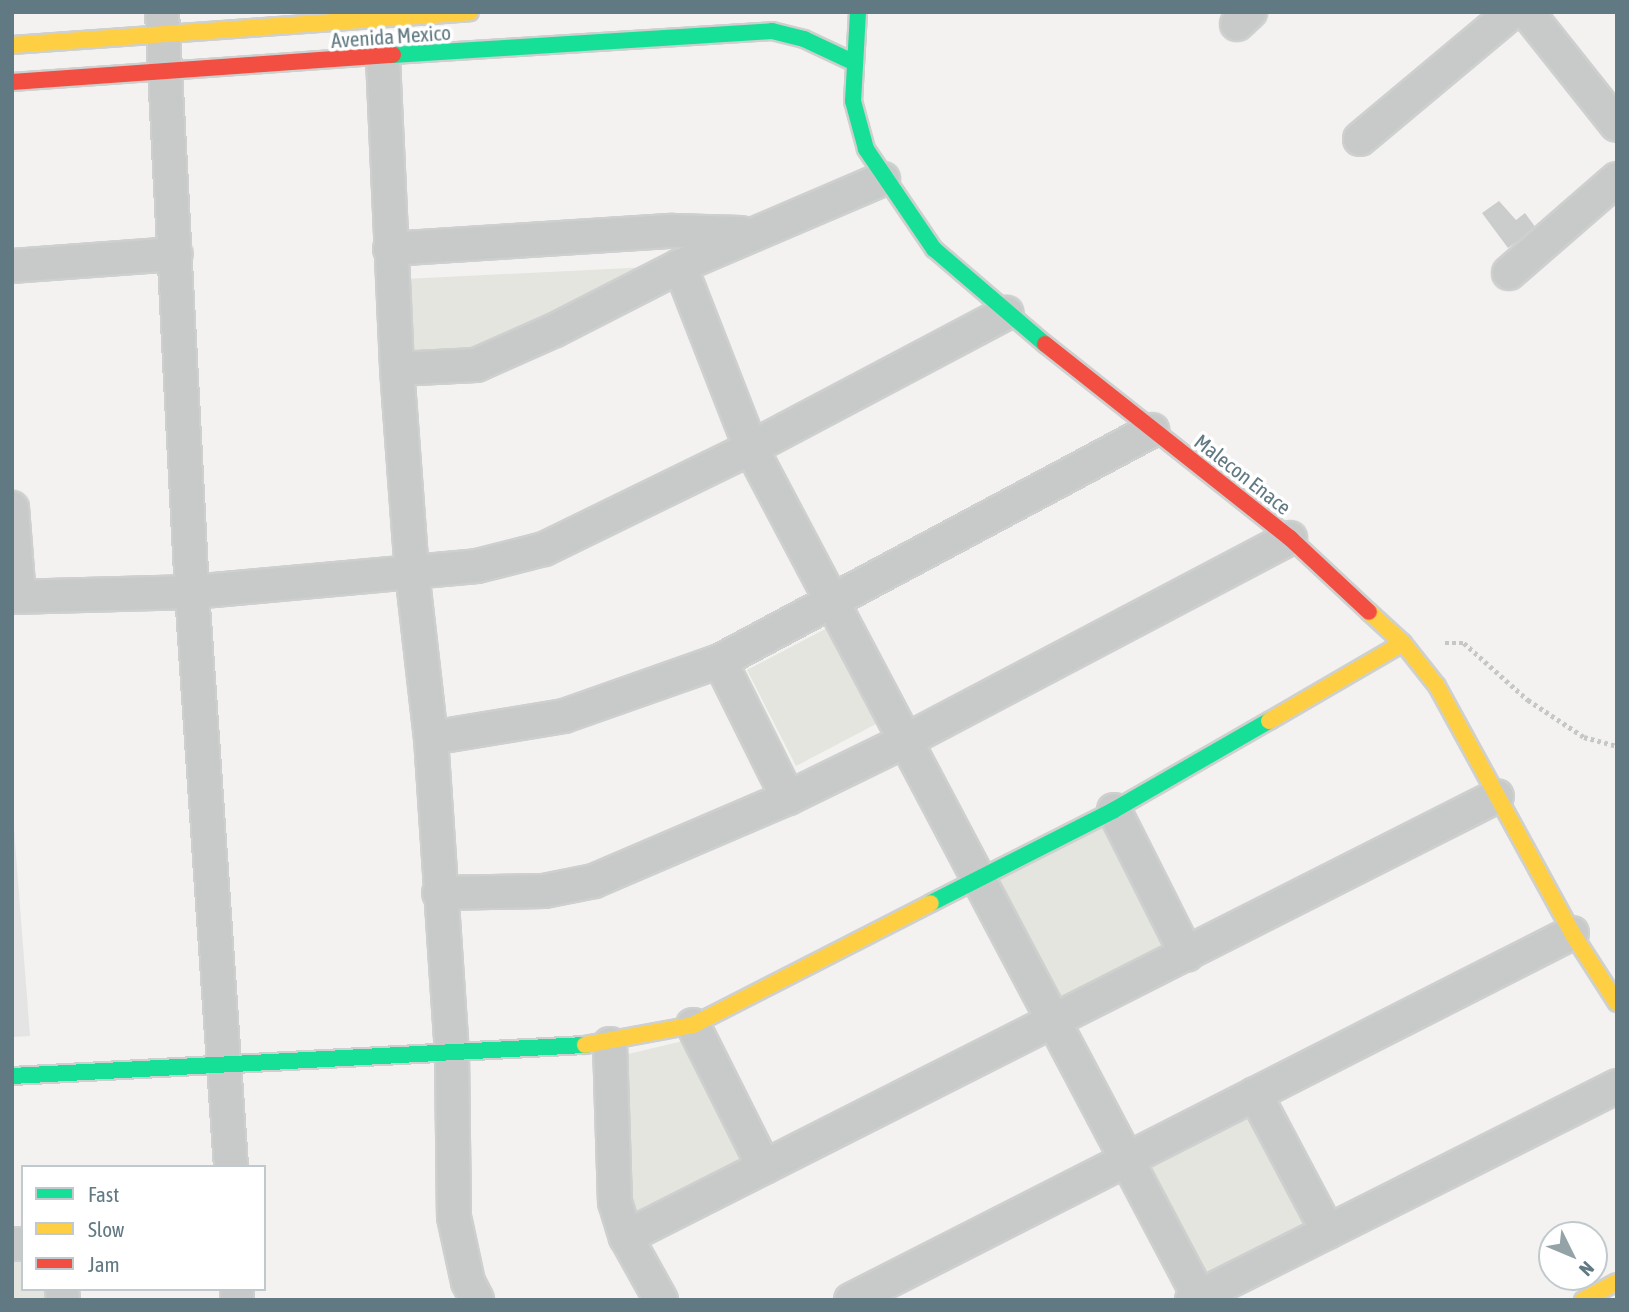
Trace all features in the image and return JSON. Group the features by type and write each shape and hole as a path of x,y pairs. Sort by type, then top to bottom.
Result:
{"street":[{"path":"12,45 163,24 470,12"},
{"path":"1360,139 1512,12"},
{"path":"1527,12 1617,125"},
{"name":"Malecon Enace","path":"854,17 853,101 866,149 883,179 934,249 1006,313 1290,538 1403,643 1437,685 1572,933 1615,1006"},
{"path":"772,31 795,19"},
{"path":"163,24 192,592 226,1068 230,1165"},
{"path":"772,31 828,47 853,62"},
{"name":"Avenida Mexico","path":"12,82 772,31"},
{"path":"383,59 397,369 412,572 431,738 439,893 452,1055 454,1217 468,1282 477,1300"},
{"path":"397,369 476,365 555,330 750,233 883,179"},
{"path":"1509,273 1617,179"},
{"path":"390,249 672,231 750,233"},
{"path":"12,266 176,254"},
{"path":"680,266 751,448 835,602 1197,1299 1617,1086"},
{"path":"12,508 16,596 192,592 477,566 544,549 751,448 1006,313"},
{"path":"431,738 564,716 720,661 1153,430"},
{"path":"439,893 544,891 594,881 788,797 907,740 1290,538"},
{"path":"12,1076 226,1068 610,1044 693,1025 979,882 1114,810 1403,643"},
{"path":"720,661 788,797"},
{"path":"626,1237 1497,796"},
{"path":"1114,810 1187,955"},
{"path":"851,1300 1572,933"},
{"path":"693,1025 764,1167"},
{"path":"610,1044 615,1202 626,1237 661,1300"},
{"path":"1255,1094 1328,1232"},
{"path":"1583,1300 1617,1282"}],"path":[{"path":"1403,643 1464,643 1528,700 1584,737 1617,746"}],"shaded area":[{"path":"650,267 657,280 408,381 405,279"},
{"path":"827,628 876,724 796,766 747,670"},
{"path":"12,803 30,1036 12,1037"},
{"path":"1108,822 1173,950 1058,1011 989,885"},
{"path":"687,1040 751,1166 632,1227 620,1056"},
{"path":"1251,1103 1316,1229 1201,1287 1135,1165"},
{"path":"21,1255 21,1291 51,1291 52,1300 12,1300 12,1256"}],"building":[{"path":"1499,201 1516,220 1525,213 1536,228 1508,248 1482,213"}],"traffic: fast":[{"path":"858,12 853,101 866,149 934,249 1045,344"},
{"path":"393,55 772,31 804,39 853,62"},
{"path":"931,903 1114,810 1269,721"},
{"path":"12,1076 585,1045"}],"traffic: slow":[{"path":"12,45 470,12"},
{"path":"1369,612 1403,643 1437,686 1572,933 1617,1003"},
{"path":"1269,721 1403,643"},
{"path":"585,1045 693,1025 931,903"},
{"path":"1583,1300 1617,1282"}],"traffic: jam":[{"path":"12,82 393,55"},
{"path":"1045,344 1290,538 1369,612"}]}
